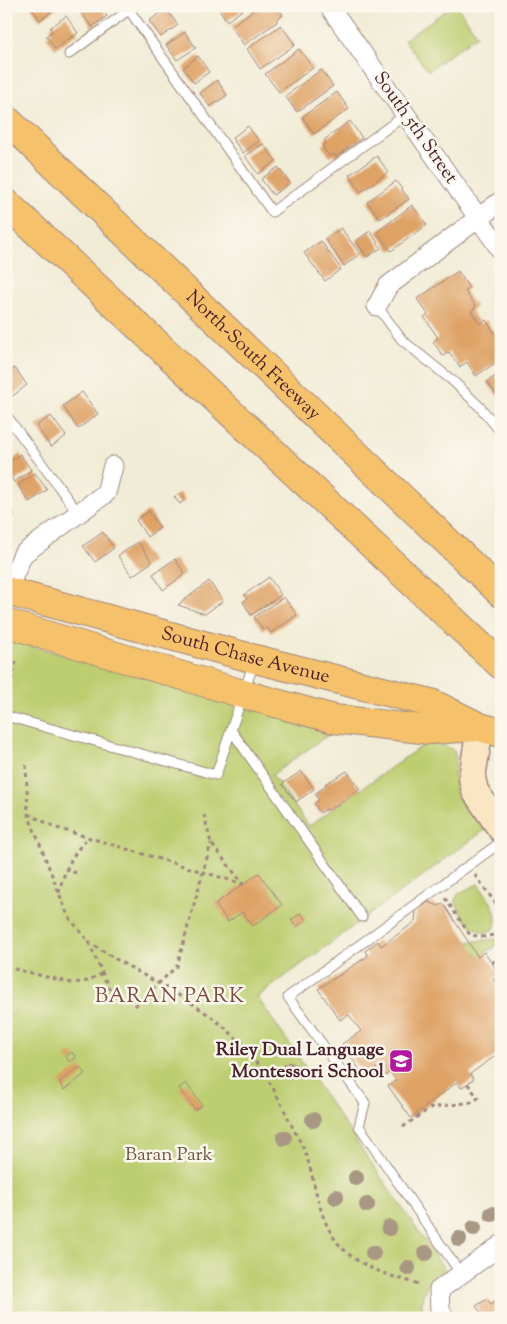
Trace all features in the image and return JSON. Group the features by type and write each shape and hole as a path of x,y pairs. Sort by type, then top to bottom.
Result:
{"main road":[{"name":"North-South Freeway","path":"6,119 501,593"},
{"path":"6,203 501,665"},
{"name":"South Chase Avenue","path":"6,592 255,659 430,702 490,730"},
{"name":"South Chase Avenue","path":"6,624 334,719 430,730 490,730"}],"street":[{"name":"South 5th Street","path":"329,6 501,250"},
{"path":"377,306 388,286 501,201"},
{"path":"6,592 22,554 106,493 114,466"},
{"path":"490,730 472,778 475,791 501,829"},
{"path":"445,1318 440,1310 440,1290 501,1245"}],"lane":[{"path":"69,54 131,8 272,212 406,115"},
{"path":"377,306 402,340 454,382 480,407 501,432"},
{"path":"6,416 78,513"},
{"path":"6,716 216,775 255,659"},
{"path":"232,730 362,917"},
{"path":"461,1274 359,1126 365,1103 288,996 501,842"}],"path":[{"path":"6,704 17,658"},
{"path":"26,765 28,814 68,916 88,941 113,997"},
{"path":"28,814 57,828 242,884 211,843 204,815"},
{"path":"59,895 65,869 77,848 88,838"},
{"path":"135,1006 177,966 211,843"},
{"path":"468,865 501,912"},
{"path":"65,869 76,873"},
{"path":"438,887 470,935 485,938 497,934"},
{"path":"497,934 501,922"},
{"path":"497,934 501,939"},
{"path":"88,941 116,961 196,1004 246,1048 269,1080 307,1155 325,1219 330,1233 338,1244 359,1261 377,1272 420,1284"},
{"path":"492,963 501,957"},
{"path":"6,967 72,984 87,981 103,973"},
{"path":"403,1127 430,1108 472,1102 478,1098 467,1083"}],"green space":[{"path":"452,6 457,6 477,35 428,71 404,40"},
{"name":"Baran Park","path":"6,639 336,729 272,775 309,826 427,742 450,748 455,752 457,788 466,805 485,830 257,997 445,1270 433,1279 425,1290 422,1303 426,1318 6,1318"},
{"path":"478,884 492,905 496,916 494,929 486,933 466,921 455,900 459,893"},
{"path":"496,939 500,944 478,957 467,942"}],"building":[{"path":"30,6 60,6 40,20"},
{"path":"89,6 100,6 107,16 92,27 81,12"},
{"path":"217,6 248,6 227,21"},
{"path":"259,6 277,6 283,15 276,20 277,22 244,45 231,26"},
{"path":"166,9 178,25 161,37 149,21"},
{"path":"66,16 78,33 55,49 46,36 52,32 50,28"},
{"path":"281,25 295,45 260,69 247,49"},
{"path":"185,32 196,48 177,60 166,45"},
{"path":"299,49 313,68 279,92 265,74"},
{"path":"198,56 209,72 194,83 183,68"},
{"path":"321,70 333,86 297,112 285,96"},
{"path":"217,80 227,95 210,107 200,93"},
{"path":"337,92 349,109 314,134 302,117"},
{"path":"350,121 362,138 336,157 334,154 330,157 322,146 326,143 324,140"},
{"path":"248,126 259,141 243,153 232,138"},
{"path":"263,144 276,161 258,174 245,156"},
{"path":"377,156 388,172 361,192 349,175"},
{"path":"278,167 290,183 273,195 261,179"},
{"path":"396,181 409,199 380,219 367,202"},
{"path":"412,205 427,225 391,251 377,232"},
{"path":"341,228 360,254 344,266 325,239"},
{"path":"370,231 381,248 367,257 356,241"},
{"path":"321,241 341,269 325,281 304,253"},
{"path":"458,271 469,288 465,291 476,307 471,311 480,324 486,320 496,335 501,332 501,359 476,376 467,362 460,367 449,352 443,356 433,342 438,338 424,317 428,314 417,299"},
{"path":"15,368 27,385 10,398 6,392 6,374"},
{"path":"501,372 501,398 500,399 487,382"},
{"path":"82,392 98,414 78,429 63,406"},
{"path":"51,416 66,436 51,447 36,426"},
{"path":"20,454 31,470 14,482 6,471 6,465"},
{"path":"35,473 47,490 29,502 18,485"},
{"path":"180,493 185,500 180,504 174,497"},
{"path":"6,504 14,515 6,520"},
{"path":"149,511 160,528 147,537 136,520"},
{"path":"103,532 114,548 95,562 83,546"},
{"path":"138,542 152,562 132,576 118,556"},
{"path":"175,559 185,574 163,590 153,574"},
{"path":"269,577 281,595 251,615 243,602 247,599 244,595"},
{"path":"209,581 223,601 205,614 178,605"},
{"path":"284,597 297,615 271,633 267,628 263,630 254,617"},
{"path":"301,771 314,789 296,802 282,784"},
{"path":"347,771 360,789 329,810 326,809 320,813 314,804 319,800 315,794 326,786 325,784"},
{"path":"259,873 282,905 253,926 242,912 228,922 215,904"},
{"path":"428,902 439,906 443,903 478,957 484,952 500,975 493,980 501,991 501,1052 470,1074 474,1079 461,1088 457,1082 411,1118 388,1086 396,1080 390,1072 385,1076 379,1067 364,1076 342,1044 361,1031 349,1015 340,1020 318,989 368,956 365,951 378,941 381,946 415,922 416,911"},
{"path":"301,913 306,920 296,927 291,920"},
{"path":"72,1052 76,1058 69,1062 66,1056"},
{"path":"80,1067 85,1074 64,1090 59,1082"},
{"path":"186,1083 202,1105 195,1110 179,1088"},
{"path":"487,1299 491,1304 497,1300 501,1305 501,1318 485,1318 476,1306"}],"place":[{"name":"Riley Dual Language Montessori School","path":"401,1061"}],"district":[{"name":"BARAN PARK","path":"170,997"}]}
